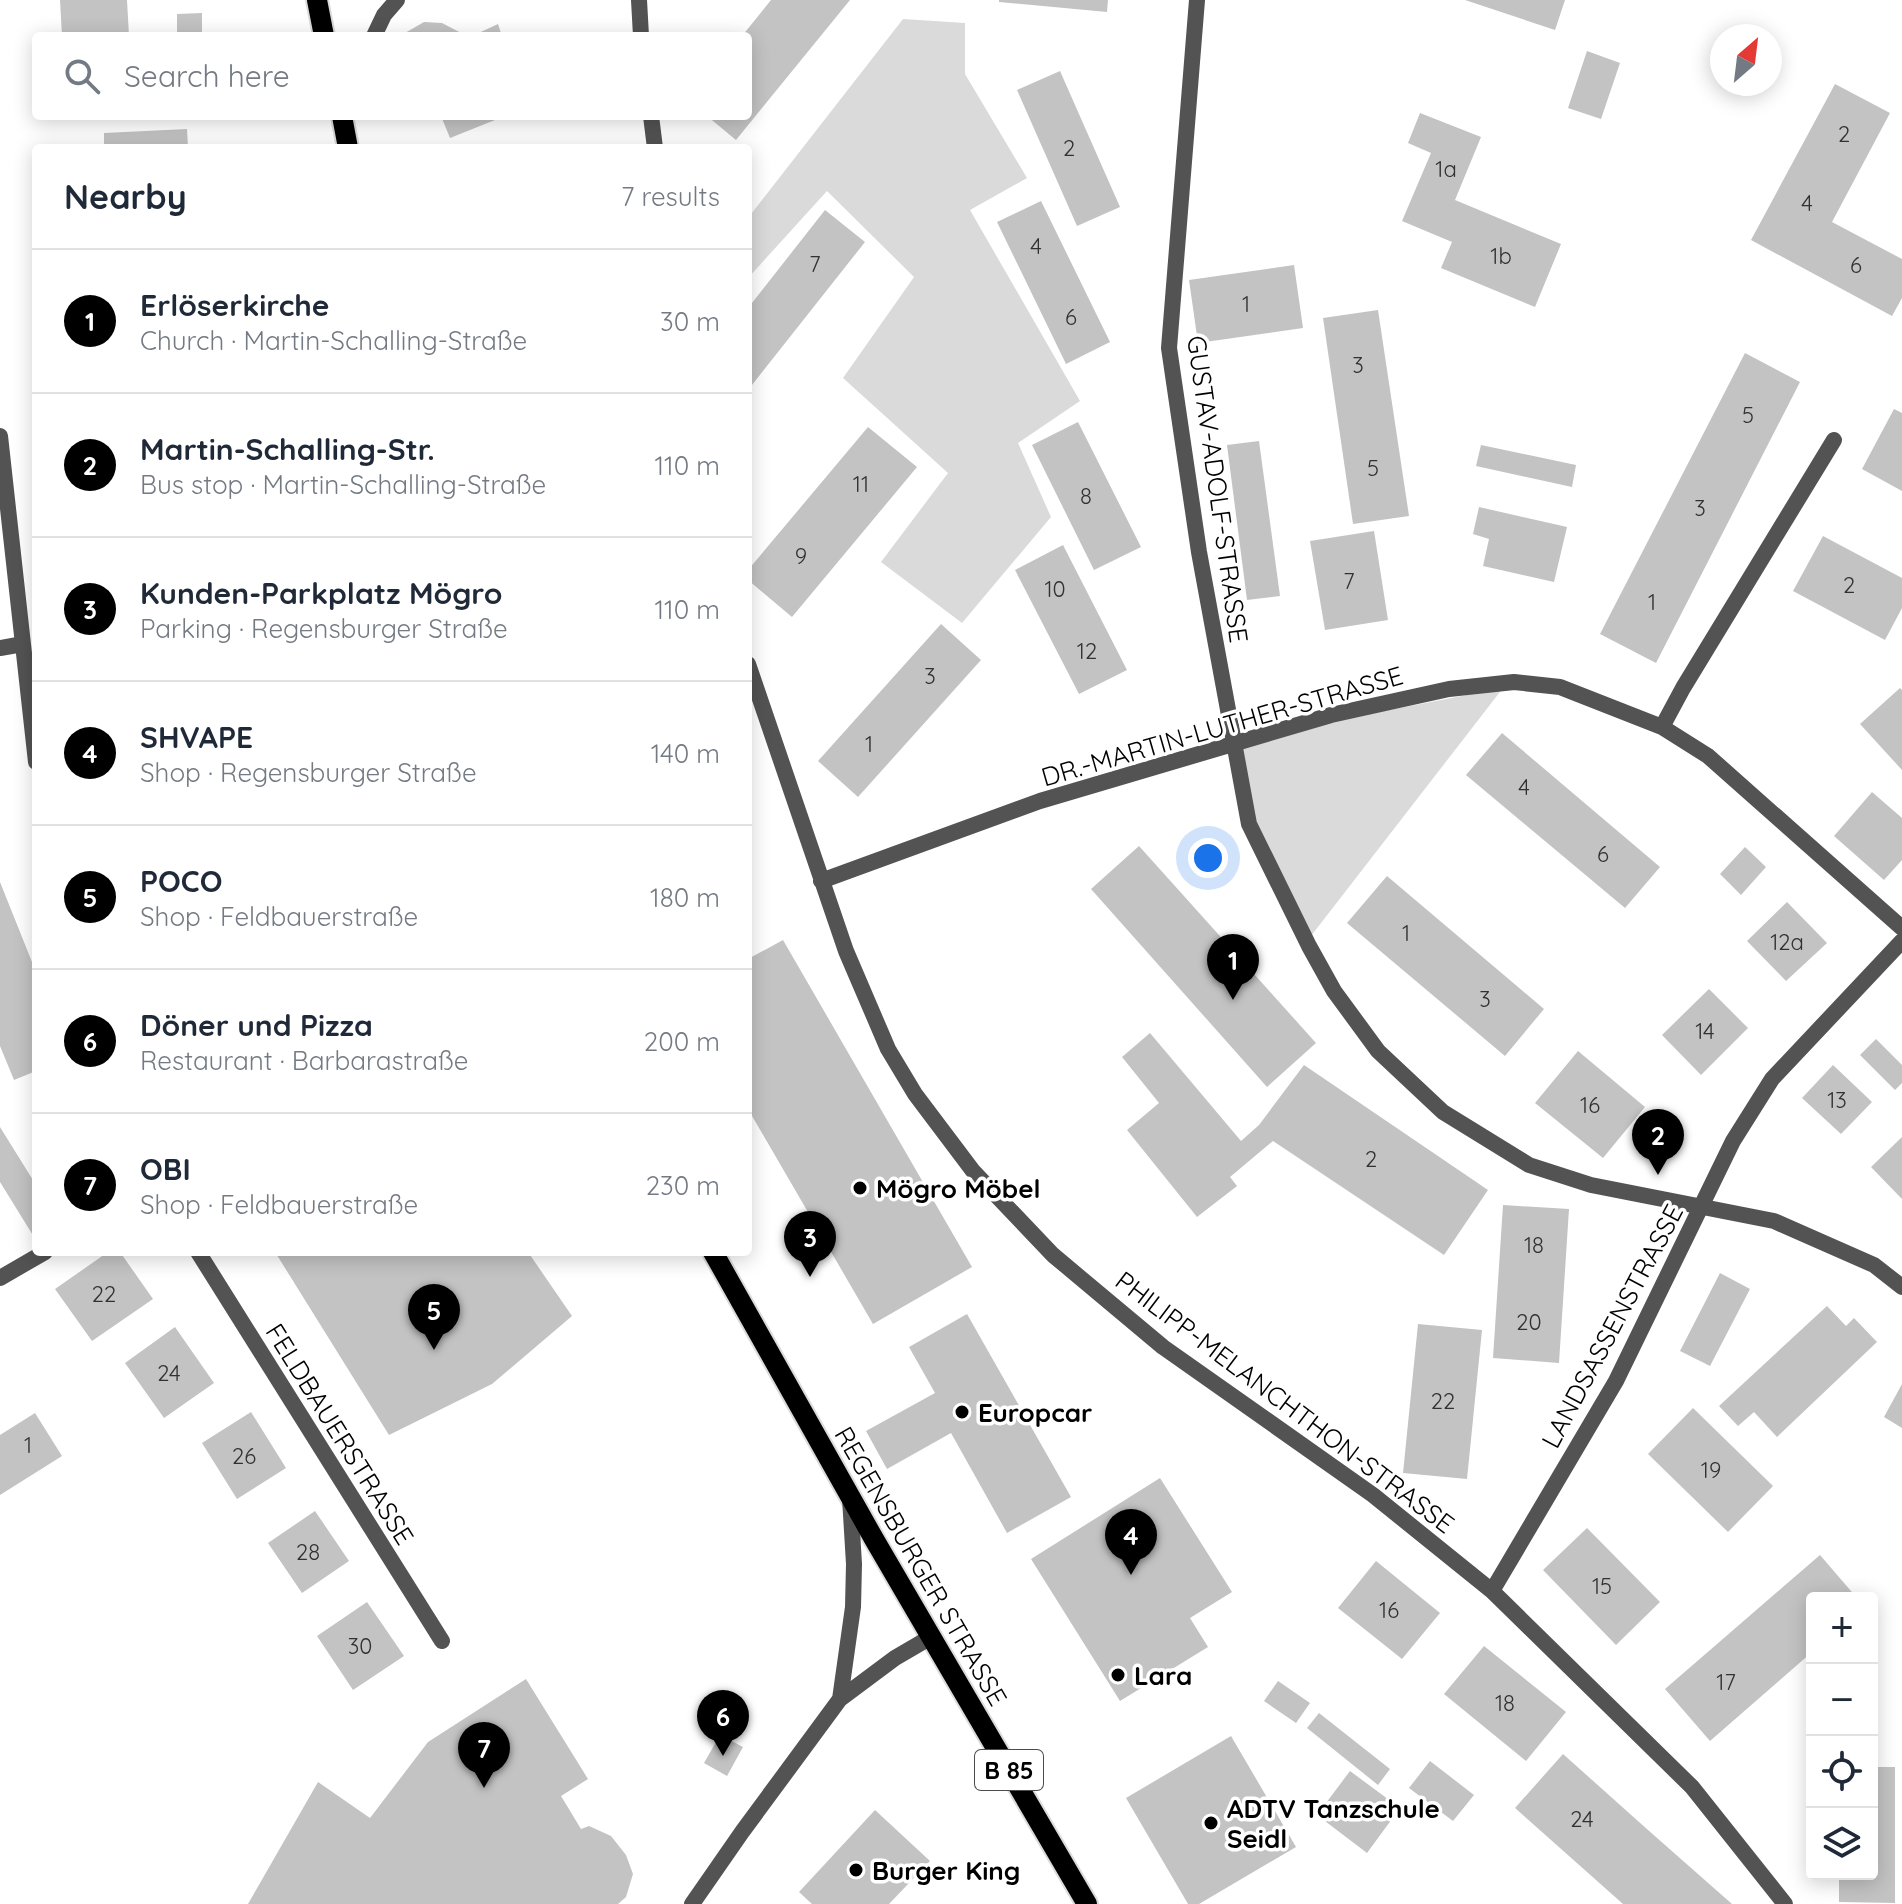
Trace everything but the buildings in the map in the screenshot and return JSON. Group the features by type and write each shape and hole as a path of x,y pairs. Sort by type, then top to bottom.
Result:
{"main road":[{"path":"317,0 323,32"},
{"path":"344,120 347,144"},
{"name":"REGENSBURGER STRASSE","path":"715,1256 931,1637 1087,1904"}],"street":[{"path":"376,32 384,15 397,0"},
{"path":"639,0 641,32"},
{"name":"GUSTAV-ADOLF-STRASSE","path":"1197,0 1169,348 1199,552 1249,824 1292,914 1334,991 1378,1051 1443,1112 1529,1165 1591,1185 1774,1221 1874,1265 1902,1287"},
{"path":"652,120 654,144"},
{"path":"0,436 32,726"},
{"path":"1662,727 1834,440"},
{"path":"0,648 23,644"},
{"name":"PHILIPP-MELANCHTHON-STRASSE","path":"752,676 846,951 888,1049 915,1094 973,1171 1053,1255 1163,1347 1373,1495 1492,1591 1692,1787 1785,1904"},
{"name":"DR.-MARTIN-LUTHER-STRASSE","path":"821,881 1040,801 1331,715 1449,689 1514,682 1560,687 1662,727 1708,756 1902,928"},
{"name":"LANDSASSENSTRASSE","path":"1492,1591 1616,1381 1733,1141 1772,1079 1902,941"},
{"path":"0,1278 38,1256"},
{"name":"FELDBAUERSTRASSE","path":"201,1256 442,1641"},
{"path":"840,1699 853,1607 854,1564 849,1493"},
{"path":"692,1904 840,1699 895,1658 931,1637"}],"shaded area":[{"path":"903,19 965,23 965,74 1027,178 970,210 1080,401 1018,443 1051,517 962,623 881,562 948,473 843,378 914,277 827,191 752,274 752,213"},
{"path":"1503,688 1311,936 1253,820 1239,748 1338,720"}],"place":[{"name":"Erlöserkirche","path":"1233,1000"},
{"name":"Martin-Schalling-Str.","path":"1658,1175"},
{"name":"Mögro Möbel","path":"860,1188"},
{"name":"Kunden-Parkplatz Mögro","path":"810,1277"},
{"name":"POCO","path":"434,1350"},
{"name":"Europcar","path":"962,1412"},
{"name":"SHVAPE","path":"1131,1575"},
{"name":"Lara","path":"1118,1675"},
{"name":"Döner und Pizza","path":"723,1756"},
{"name":"OBI","path":"484,1788"},
{"name":"ADTV Tanzschule Seidl","path":"1211,1823"},
{"name":"Burger King","path":"856,1870"}]}
